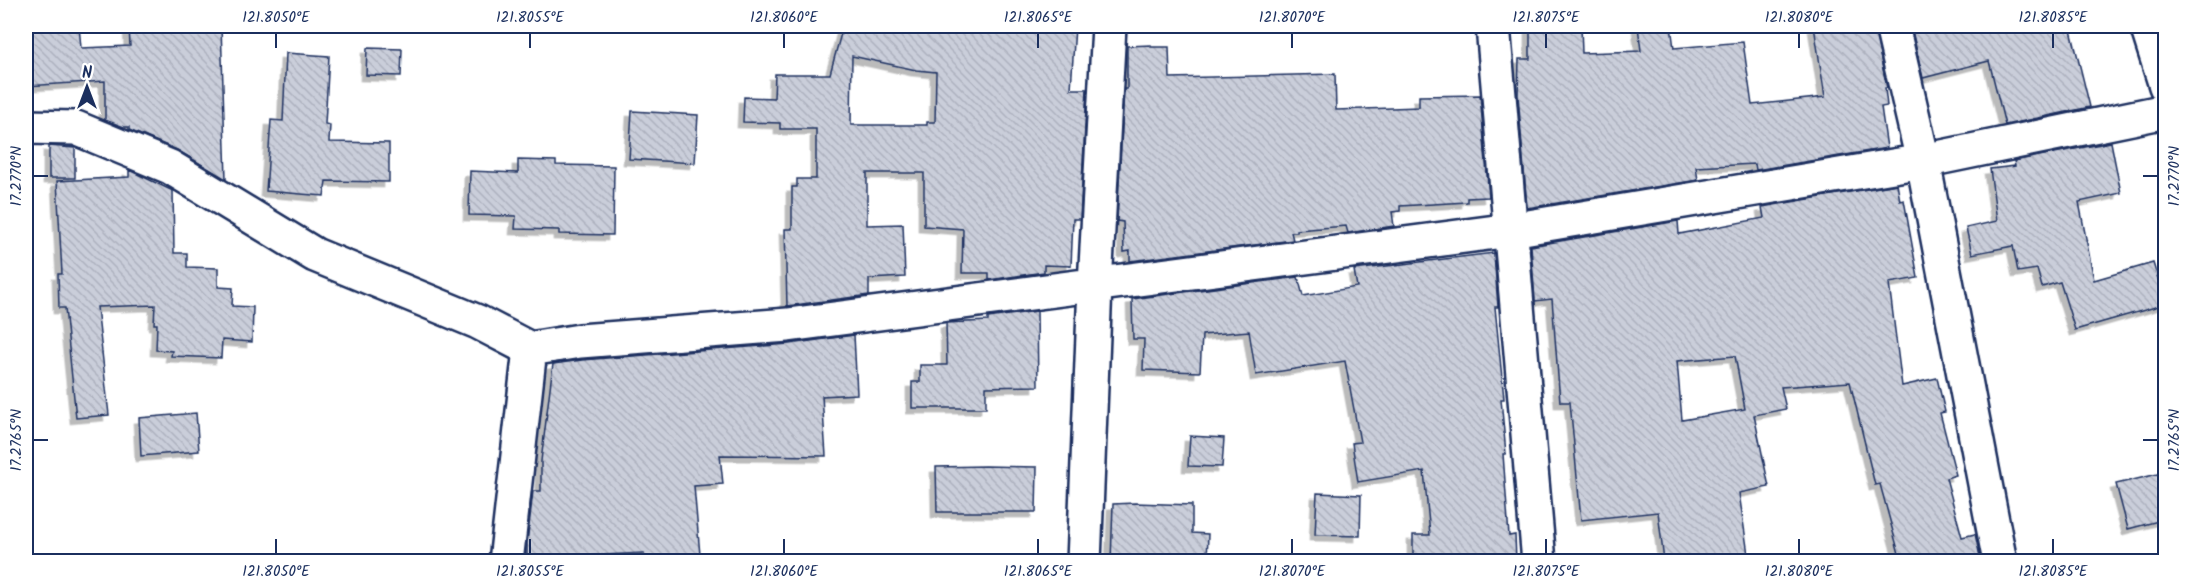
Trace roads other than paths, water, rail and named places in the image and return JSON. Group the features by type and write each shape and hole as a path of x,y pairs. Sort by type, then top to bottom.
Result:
{"street":[{"path":"1084,561 1095,285 1109,26"},
{"path":"1493,26 1539,561"},
{"path":"1892,26 1923,161 2000,561"},
{"path":"2147,26 2166,86"},
{"path":"26,126 76,128 170,167 315,255 478,322 530,349 580,341 788,325 1510,230 1923,161 2166,111"},
{"path":"506,561 530,349"}]}
